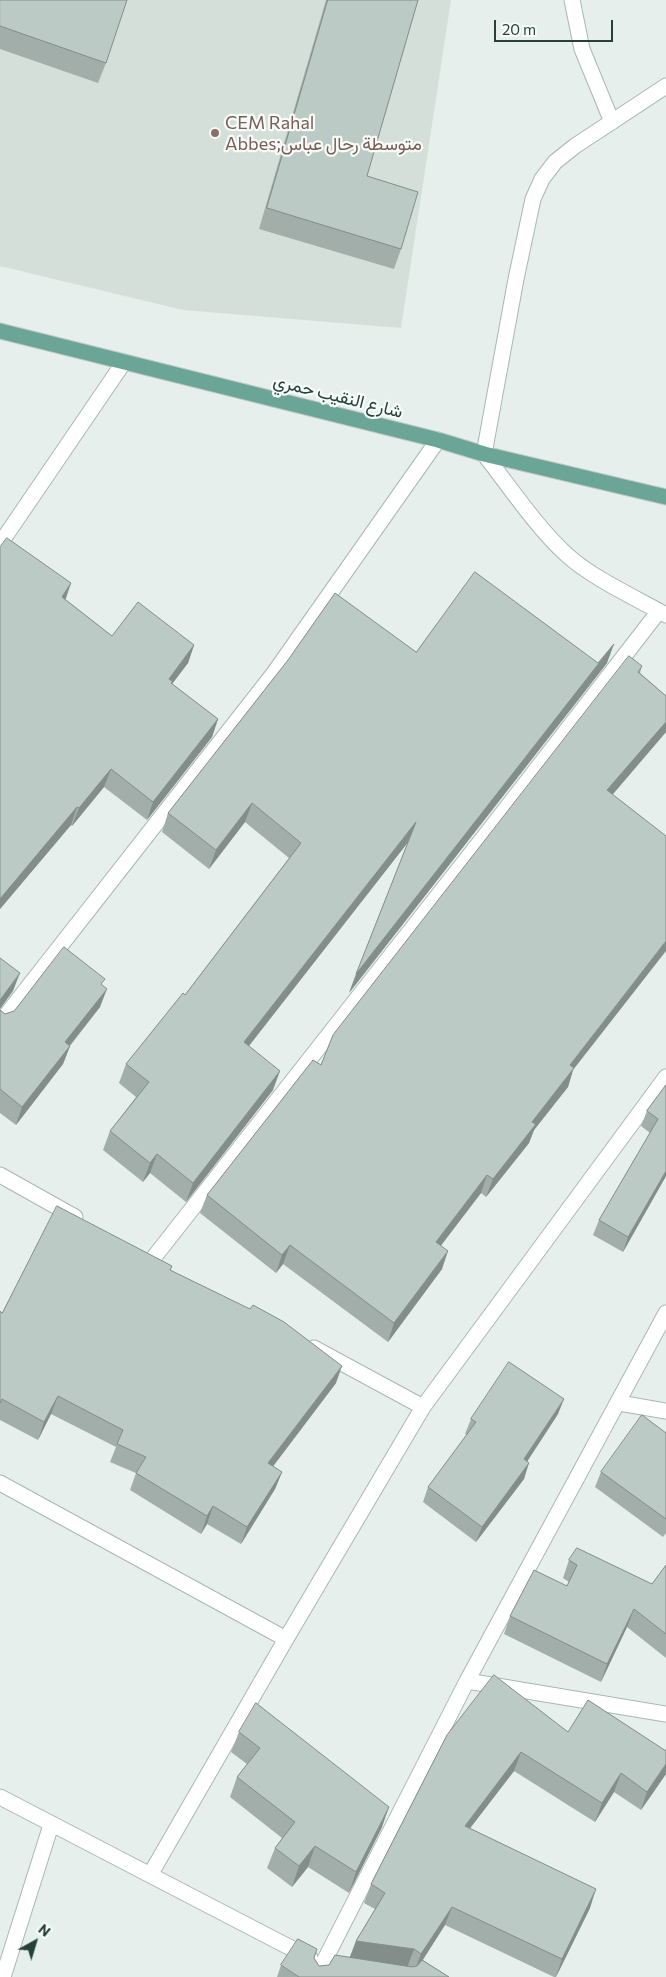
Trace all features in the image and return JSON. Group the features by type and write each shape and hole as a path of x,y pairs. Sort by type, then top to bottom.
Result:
{"main road":[{"name":"شارع النقيب حمري","path":"0,331 438,440 484,454 666,497"}],"street":[{"path":"572,0 582,49 612,122"},
{"path":"134,1251 156,1263 490,829 662,613 582,567 567,555 551,539 484,454 516,279 533,199 542,179 555,162 575,146 666,86"},
{"path":"1,541 124,362"},
{"path":"0,1023 274,673 438,440"},
{"path":"150,1875 423,1406 666,1077"},
{"path":"0,1175 84,1223"},
{"path":"319,1971 467,1681 666,1313"},
{"path":"300,1341 423,1406"},
{"path":"618,1403 666,1411"},
{"path":"0,1483 286,1639"},
{"path":"467,1681 666,1714"},
{"path":"0,1797 150,1875 319,1971 341,1967"},
{"path":"3,1977 51,1825"}],"shaded area":[{"name":"CEM Rahal Abbes;متوسطة رحال عباس","path":"0,0 451,0 401,328 183,310 0,266"}],"building":[{"path":"0,0 127,0 106,63 0,26"},
{"path":"328,0 418,0 367,176 418,192 401,249 267,208"},
{"path":"7,538 71,583 62,597 112,636 138,602 194,645 169,679 173,682 171,683 218,719 153,802 111,769 0,899 0,547"},
{"path":"475,572 598,663 614,644 356,974 416,822 244,1042 280,1071 193,1183 157,1154 150,1163 110,1131 149,1082 126,1064 183,993 185,995 301,843 252,803 216,850 168,813 288,660 335,593 416,652"},
{"path":"629,656 642,666 638,672 666,696 666,722 607,790 666,836 666,941 570,1065 574,1068 532,1122 536,1124 493,1179 487,1175 436,1242 448,1251 394,1323 290,1245 282,1255 207,1195 313,1060 321,1065 333,1035"},
{"path":"64,947 105,979 101,984 107,989 65,1042 70,1046 22,1107 0,1089 0,1010 5,1014 14,1011"},
{"path":"0,958 20,973 0,1000"},
{"path":"666,1085 666,1171 628,1237 599,1220 658,1119 647,1111"},
{"path":"57,1206 172,1266 170,1270 250,1309 253,1305 284,1322 342,1366 268,1463 282,1472 247,1527 213,1506 207,1516 136,1473 146,1457 117,1444 123,1430 58,1396 44,1422 2,1399 0,1403 0,1311 2,1313"},
{"path":"509,1362 564,1399 524,1459 529,1463 482,1527 428,1487 476,1422 471,1419"},
{"path":"642,1415 666,1433 666,1519 601,1472"},
{"path":"577,1548 652,1584 666,1565 666,1634 634,1609 607,1664 510,1616 534,1570 567,1586 577,1565 569,1560"},
{"path":"494,1675 568,1732 588,1700 666,1751 666,1764 647,1792 621,1773 602,1803 521,1752 465,1826 596,1889 562,1959 452,1907 421,1954 414,1949 356,1941 385,1893 371,1884 447,1735"},
{"path":"256,1703 389,1807 356,1872 315,1846 299,1866 275,1848 295,1822 237,1777 260,1748 239,1732"},
{"path":"298,1939 317,1949 314,1958 319,1966 329,1965 335,1955 412,1967 417,1966 422,1960 449,1977 299,1977 281,1965"}],"place":[{"name":"CEM Rahal Abbes;متوسطة رحال عباس","path":"215,133"}]}
